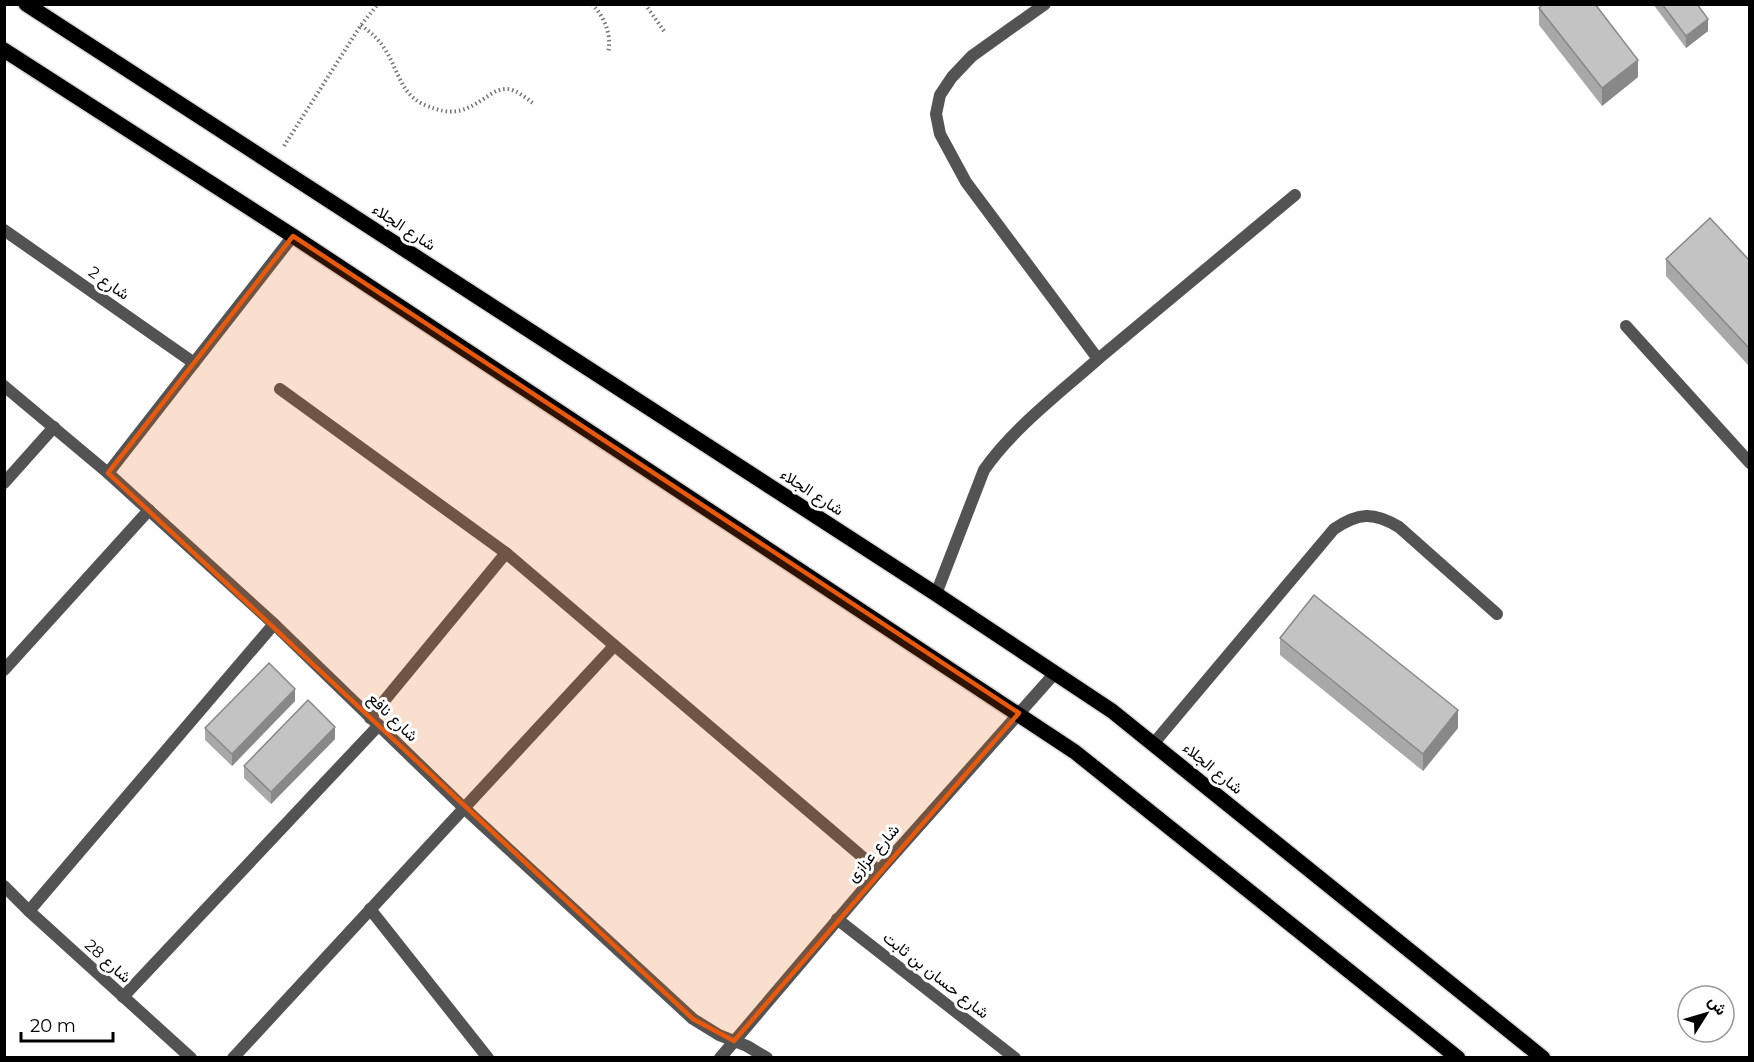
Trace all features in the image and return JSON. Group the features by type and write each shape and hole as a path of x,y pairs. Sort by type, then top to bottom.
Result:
{"main road":[{"name":"شارع الجلاء","path":"26,4 936,594 1112,711 1543,1058"},
{"path":"4,50 293,236 1019,713 1128,793 1449,1055"}],"street":[{"path":"1045,4 972,56 952,77 940,95 936,114 940,134 966,182 1098,358"},
{"path":"936,594 975,489 989,462 1009,439 1098,358 1295,195"},
{"name":"شارع 2","path":"4,230 194,363"},
{"path":"108,473 293,236"},
{"path":"1626,326 1749,463"},
{"name":"شارع نافع","path":"4,386 108,473 274,624 464,808 693,1019 719,1035 760,1052 767,1058"},
{"path":"280,389 506,553 879,871"},
{"path":"4,483 54,427"},
{"path":"4,670 149,510"},
{"path":"1154,743 1334,529 1349,519 1366,515 1384,518 1400,527 1497,614"},
{"path":"123,997 374,722 506,553"},
{"path":"29,911 274,624"},
{"path":"233,1058 614,646"},
{"name":"شارع عزازى","path":"720,1058 837,919 1055,673"},
{"name":"شارع 28","path":"4,886 191,1058"},
{"path":"370,909 488,1058"},
{"name":"شارع حسان بن ثابت","path":"837,919 1015,1058"}],"path":[{"path":"273,164 361,25 378,4"},
{"path":"592,4 599,11 611,40 608,53"},
{"path":"645,4 664,31"},
{"path":"361,25 376,36 388,53 396,74 407,91 423,104 453,112 466,110 492,93 506,89 520,94 534,104"}],"highlighted area":[{"path":"293,236 1019,713 734,1041 693,1019 108,473"}],"building":[{"path":"1543,4 1595,4 1638,60 1602,88 1539,8"},
{"path":"1662,4 1697,4 1708,19 1686,36"},
{"path":"1710,218 1749,260 1749,348 1666,259"},
{"path":"1314,595 1458,710 1423,754 1280,638"},
{"path":"269,663 295,689 232,754 205,728"},
{"path":"308,700 335,727 271,792 244,766"}]}
